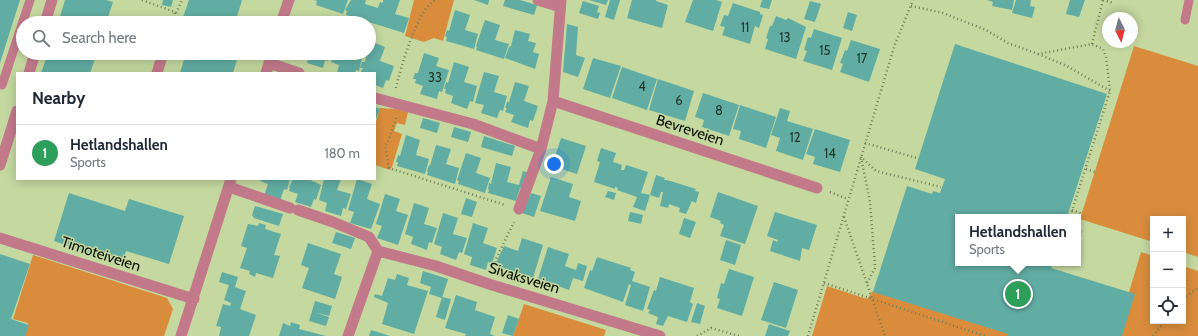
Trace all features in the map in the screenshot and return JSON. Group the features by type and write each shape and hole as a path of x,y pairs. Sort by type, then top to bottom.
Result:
{"street":[{"path":"46,16 52,0"},
{"path":"284,16 289,0"},
{"path":"519,209 541,149 553,101 561,3 538,0"},
{"path":"29,72 33,60"},
{"path":"157,72 161,60"},
{"path":"269,63 296,72"},
{"path":"377,99 473,124 541,149"},
{"name":"Bevreveien","path":"553,101 817,188"},
{"path":"0,165 16,114"},
{"path":"181,336 230,183 369,237 378,250 348,336"},
{"name":"Timoteiveien","path":"0,238 194,299"},
{"name":"Sivaksveien","path":"378,250 436,266 489,284 660,336"}],"lane":[{"path":"25,16 30,0"},
{"path":"1185,20 1189,0"},
{"path":"2,85 16,42"}],"path":[{"path":"142,0 176,13"},
{"path":"175,16 182,0"},
{"path":"436,0 426,9 415,30 396,88 394,103 398,109 388,142 385,146 389,168 519,209 512,228 496,259 489,284"},
{"path":"808,336 894,47 913,0"},
{"path":"1092,44 1103,0 1113,3"},
{"path":"911,6 943,13 986,30 1008,43 1067,66 1110,91"},
{"path":"1038,54 1092,44 1102,48 1104,53 1110,91 1071,214"},
{"path":"866,143 917,158"},
{"path":"861,157 876,171 941,188"},
{"path":"861,157 870,202 875,268 867,283"},
{"path":"1086,169 1095,172"},
{"path":"817,188 848,199"},
{"path":"1072,210 1082,214"},
{"path":"844,216 886,336"},
{"path":"824,283 985,336"},
{"path":"1186,297 1198,288"},
{"path":"1153,336 1163,324"},
{"path":"697,336 711,328 739,336"}],"shaded area":[{"path":"414,0 454,0 443,41 434,38 424,42 405,36"},
{"path":"1138,47 1198,66 1198,257 1186,253 1186,216 1150,216 1150,241 1081,219 1133,48"},
{"path":"380,108 396,109 408,112 405,125 397,123 394,131 402,134 390,170 376,165 376,122"},
{"path":"1141,252 1150,255 1150,324 1186,324 1186,267 1198,271 1198,336 1116,336"},
{"path":"33,255 167,298 173,309 164,336 24,336 28,323 13,319"},
{"path":"827,286 867,299 873,291 1018,336 812,336"},
{"path":"524,304 606,330 604,336 513,336"}],"building":[{"path":"0,0 20,0 0,63"},
{"path":"65,0 106,0 113,2 108,16 60,16"},
{"path":"163,0 173,0 171,7 162,5"},
{"path":"189,0 242,0 237,16 183,16"},
{"path":"314,0 348,0 343,14 316,5 317,1"},
{"path":"351,0 366,0 365,4 378,8 380,2 383,3 383,0 400,0 395,14 409,18 404,33 376,24 376,16 349,16 346,15 347,11 345,10"},
{"path":"474,0 489,0 488,5"},
{"path":"505,0 520,0 537,5 534,15 503,6"},
{"path":"589,0 608,0 606,5"},
{"path":"610,0 620,0 614,20 605,17"},
{"path":"632,0 656,0 668,5 662,28 627,18"},
{"path":"693,0 716,0 722,2 713,31 685,22"},
{"path":"762,0 772,0 769,9 760,7"},
{"path":"987,0 1014,0 1012,10 992,6 993,2"},
{"path":"1016,0 1031,0 1030,6 1035,7 1032,18 1012,13"},
{"path":"1070,0 1085,0 1079,17 1066,14"},
{"path":"583,1 599,6 597,12 600,13 598,19 579,13"},
{"path":"810,1 821,4 815,22 804,19"},
{"path":"733,3 760,12 760,14 763,15 759,28 755,26 750,44 722,35 725,27 720,26 724,15 728,16"},
{"path":"455,10 470,15 465,30 478,34 474,49 446,41 447,37 445,36 447,30 449,31"},
{"path":"848,12 857,15 852,31 843,28"},
{"path":"776,16 786,20 788,18 806,27 796,59 765,49 768,39 766,38 770,26 772,26"},
{"path":"485,20 500,25 495,40 509,44 504,59 476,50"},
{"path":"567,24 578,27 576,55 585,58 578,77 563,72"},
{"path":"814,29 842,38 832,70 803,61 807,51 804,50 808,37 811,38"},
{"path":"515,30 530,34 528,41 536,43 533,52 539,54 535,69 505,58 509,47 511,46"},
{"path":"851,40 880,49 869,82 840,72 843,64 840,63"},
{"path":"376,43 385,47 380,61 394,66 389,81 386,80 383,88 376,85 376,72 361,72 363,68 360,68 362,62 365,62 365,60 376,60"},
{"path":"955,44 1107,94 1068,214 955,214 955,266 1052,266 1051,268 1135,294 1122,336 1007,336 1008,334 873,292 907,186 932,194 933,191 940,193 945,179 915,169"},
{"path":"424,53 439,58 436,66 449,70 442,92 439,91 437,99 420,94 423,86 415,83 416,79 413,79 415,73 418,73"},
{"path":"593,58 621,66 610,98 583,89"},
{"path":"46,60 95,60 90,72 41,72"},
{"path":"184,60 237,60 233,72 180,72"},
{"path":"308,60 325,60 323,68 307,63"},
{"path":"332,60 361,60 359,71 356,70 355,72 337,72 339,65 331,62"},
{"path":"454,62 469,67 464,82 477,86 473,102 470,101 467,109 451,103 453,96 445,93 446,89 444,89 446,82 448,83"},
{"path":"622,67 657,79 647,110 612,98"},
{"path":"484,72 499,76 494,92 507,96 503,111 500,110 497,118 481,113 484,105 475,103"},
{"path":"658,79 694,91 685,121 649,110"},
{"path":"515,82 529,86 524,101 538,106 533,121 530,120 528,128 511,122 514,115 505,112 507,102 509,102"},
{"path":"703,93 739,105 729,136 702,127 704,120 695,117"},
{"path":"740,105 776,117 766,148 739,139 741,131 733,129"},
{"path":"376,107 380,109 376,119"},
{"path":"780,108 790,111 787,121 813,129 803,160 776,151 780,138 771,135"},
{"path":"423,118 440,123 437,133 420,128"},
{"path":"454,127 471,132 468,142 451,137"},
{"path":"815,129 850,140 840,172 813,164 815,157 806,154"},
{"path":"406,135 420,140 416,155 429,159 425,174 397,166 398,162 396,162 398,155 400,156"},
{"path":"484,136 515,146 512,156 481,147"},
{"path":"561,138 586,146 577,174 552,166"},
{"path":"436,145 451,149 446,164 459,168 455,184 427,175"},
{"path":"601,148 616,153 613,162 622,165 621,170 624,170 626,165 648,172 641,193 650,195 645,211 633,207 637,197 617,190 618,188 615,187 615,189 594,182 600,162 597,161"},
{"path":"466,153 481,158 476,173 490,178 485,193 458,184 459,181 457,180"},
{"path":"496,163 511,167 507,182 519,185 523,171 529,173 522,189 520,188 516,201 488,193 489,183 491,184"},
{"path":"656,175 665,178 664,180 696,189 695,191 699,192 696,203 692,201 686,214 679,212 680,208 669,204 668,208 660,206 663,192 661,192 659,198 650,195"},
{"path":"551,177 573,184 569,197 581,201 575,221 540,211"},
{"path":"290,180 287,190 284,189 280,201 264,196 268,184 260,181"},
{"path":"292,180 310,180 321,185 316,200 314,199 311,207 295,202 298,194 289,191 289,187"},
{"path":"324,180 341,180 337,190 351,194 346,209 343,208 341,216 325,211 327,203 319,200"},
{"path":"357,180 372,184 367,199 380,204 371,229 350,223 354,212 348,210"},
{"path":"608,191 616,193 614,200 605,197"},
{"path":"718,192 758,206 745,244 720,236 724,225 720,223 721,221 710,217"},
{"path":"69,193 125,211 129,199 184,216 169,264 126,251 122,264 54,241"},
{"path":"531,193 541,196 534,217 522,213"},
{"path":"385,194 400,199 396,211 408,215 398,245 377,238 382,226 376,224"},
{"path":"466,198 477,202 472,217 461,214"},
{"path":"414,203 429,208 424,224 437,228 432,243 429,242 427,250 411,244 413,237 405,234"},
{"path":"255,206 283,214 279,226 254,218 252,215"},
{"path":"630,212 643,215 641,224 628,221"},
{"path":"775,212 817,225 809,250 802,248 800,261 770,251 773,240 777,242 778,240 767,236"},
{"path":"443,213 458,218 453,234 467,238 462,253 459,252 456,260 440,254 442,247 434,244"},
{"path":"684,218 696,222 690,238 679,234"},
{"path":"259,223 266,225 265,229 281,234 274,255 280,256 273,278 256,273 255,277 249,274 250,271 240,268 247,248 241,246 248,224 258,226"},
{"path":"473,223 488,228 483,243 497,248 492,263 488,262 486,270 470,265 472,257 464,254"},
{"path":"336,232 355,238 351,249 332,243"},
{"path":"522,238 543,245 533,278 495,265 504,246 518,251"},
{"path":"726,240 741,245 735,265 720,260"},
{"path":"308,243 341,254 334,274 342,277 335,299 302,288 309,268 301,265"},
{"path":"548,247 569,254 565,266 576,270 578,263 587,266 583,281 573,278 569,290 538,279"},
{"path":"0,254 30,264 11,319 29,325 25,336 0,336"},
{"path":"597,257 631,268 630,270 635,272 632,281 650,287 643,311 625,305 631,285 629,284 623,302 584,288 590,270 592,271"},
{"path":"729,269 754,277 742,316 717,308 720,299 717,298 721,283 724,284"},
{"path":"423,271 448,279 442,298 429,294 431,287 420,283"},
{"path":"222,272 238,277 235,287 219,282"},
{"path":"397,274 409,278 407,285 428,291 414,334 382,324 388,303 374,297 375,294 382,296 388,278 395,280"},
{"path":"660,277 694,288 690,302 693,304 687,322 668,316 663,326 656,324 658,317 648,313 650,310 647,309 654,290 656,291"},
{"path":"774,282 798,290 786,328 761,320"},
{"path":"229,285 246,291 240,309 256,315 249,336 219,336 221,327 216,326 223,304 230,306 231,303 224,300"},
{"path":"456,295 477,302 475,310 495,317 490,334 495,336 465,336 466,334 445,328"},
{"path":"442,297 451,299 445,320 436,317"},
{"path":"315,301 332,306 329,316 314,312 329,317 326,326 309,321"},
{"path":"697,303 705,306 700,324 691,322"},
{"path":"508,315 519,319 513,336 502,333"},
{"path":"291,322 300,325 299,329 326,336 279,336 283,323 290,326"},
{"path":"769,324 790,331 788,336 765,336"},
{"path":"371,330 390,336 369,336"}],"place":[{"name":"Hetlandshallen","path":"1018,294"}]}
